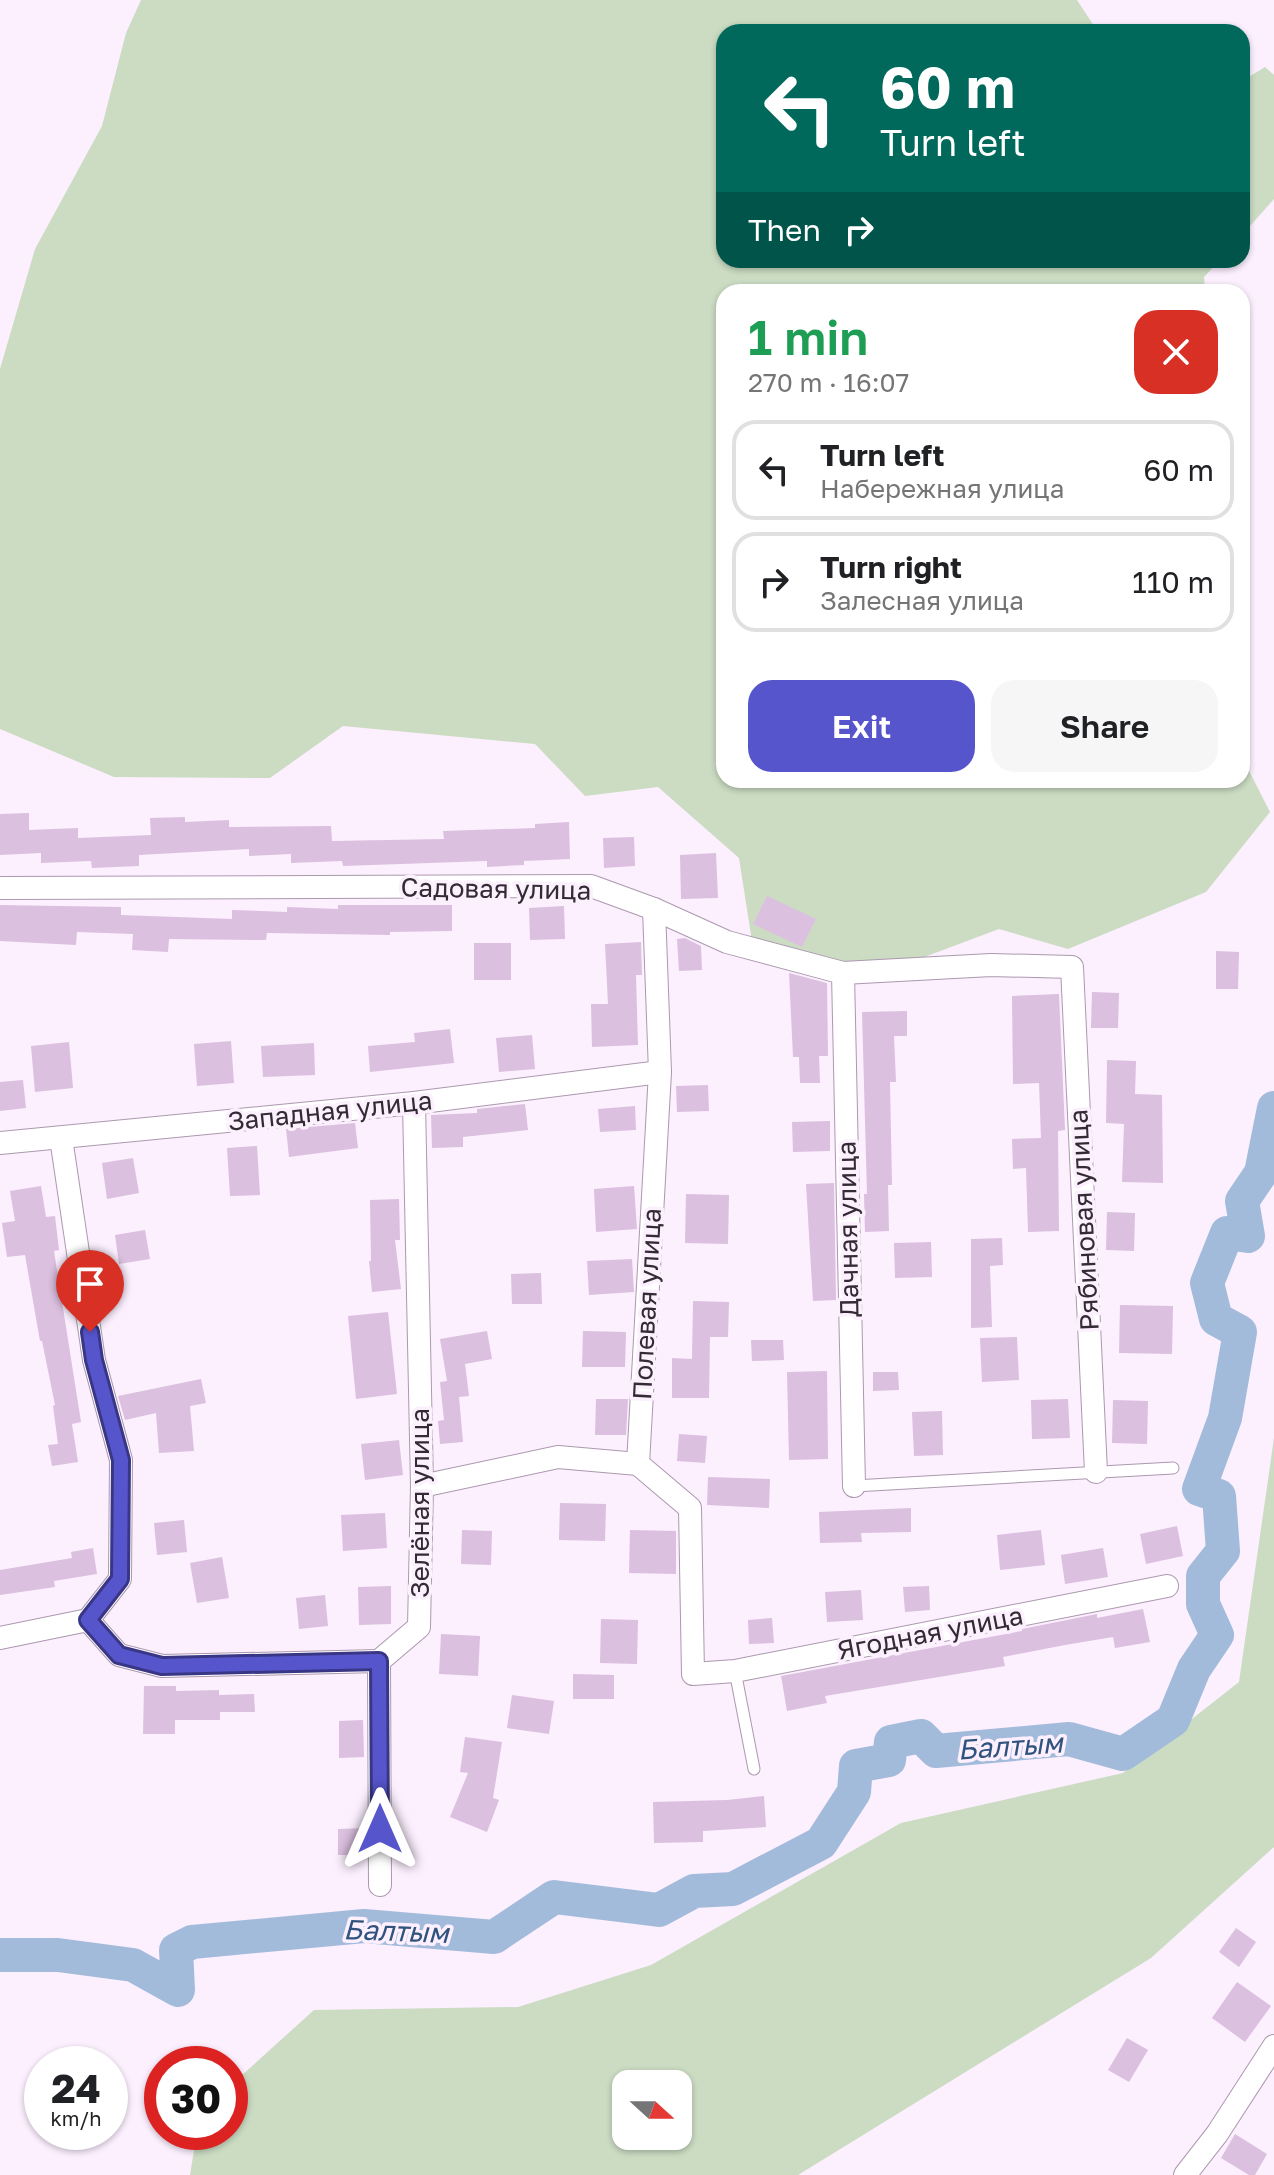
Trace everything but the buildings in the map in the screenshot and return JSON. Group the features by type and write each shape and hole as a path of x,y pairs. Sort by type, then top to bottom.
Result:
{"street":[{"name":"Садовая улица","path":"0,888 591,886 654,909 727,942 843,973 991,965 1072,967"},
{"name":"Полевая улица","path":"638,1464 660,1072 654,909"},
{"name":"Рябиновая улица","path":"1072,967 1096,1472"},
{"name":"Дачная улица","path":"843,973 854,1486"},
{"name":"Западная улица","path":"0,1143 414,1103 660,1072"},
{"name":"Зелёная улица","path":"379,1661 419,1627 422,1486 414,1103"},
{"path":"0,1638 88,1620 120,1579 121,1460 94,1360 61,1138"},
{"path":"422,1486 558,1457 638,1464"},
{"name":"Ягодная улица","path":"638,1464 690,1508 693,1674 735,1671 1167,1586"},
{"path":"88,1620 119,1655 162,1666 379,1661 380,1885"},
{"path":"1185,2175 1217,2134 1274,2046"}],"lane":[{"path":"854,1486 1173,1468"},
{"path":"735,1671 754,1769"}],"green space":[{"path":"141,0 1077,0 1093,24 716,24 716,268 1212,268 1204,277 1204,284 716,284 716,788 1250,788 1250,773 1270,812 1206,892 1068,949 999,929 871,977 753,948 739,858 658,787 585,796 535,744 343,726 270,778 114,777 0,729 0,369 35,249 102,126 126,33"},
{"path":"1265,67 1274,75 1274,199 1250,226 1250,76"},
{"path":"1274,1438 1274,1847 1151,1958 798,2175 190,2175 194,2150 248,2150 248,2070 314,2010 518,2007 651,1965 901,1823 1123,1773 1239,1682"}],"waterway":[{"name":"Балтым","path":"0,1955 58,1955 133,1965 178,1990 176,1950 192,1942 364,1926 494,1937 554,1897 659,1910 694,1891 733,1889 821,1843 854,1792 856,1766 889,1760 891,1742 921,1736 936,1751 1069,1739 1123,1754 1173,1720 1194,1669 1217,1635 1203,1604 1203,1576 1223,1551 1219,1496 1199,1489 1225,1418 1240,1332 1216,1319 1207,1283 1227,1233 1248,1236 1242,1201 1261,1173 1274,1108"}],"route":[{"path":"90,1332 94,1360 121,1460 120,1579 88,1620 119,1655 162,1666 379,1661 380,1829"}]}
